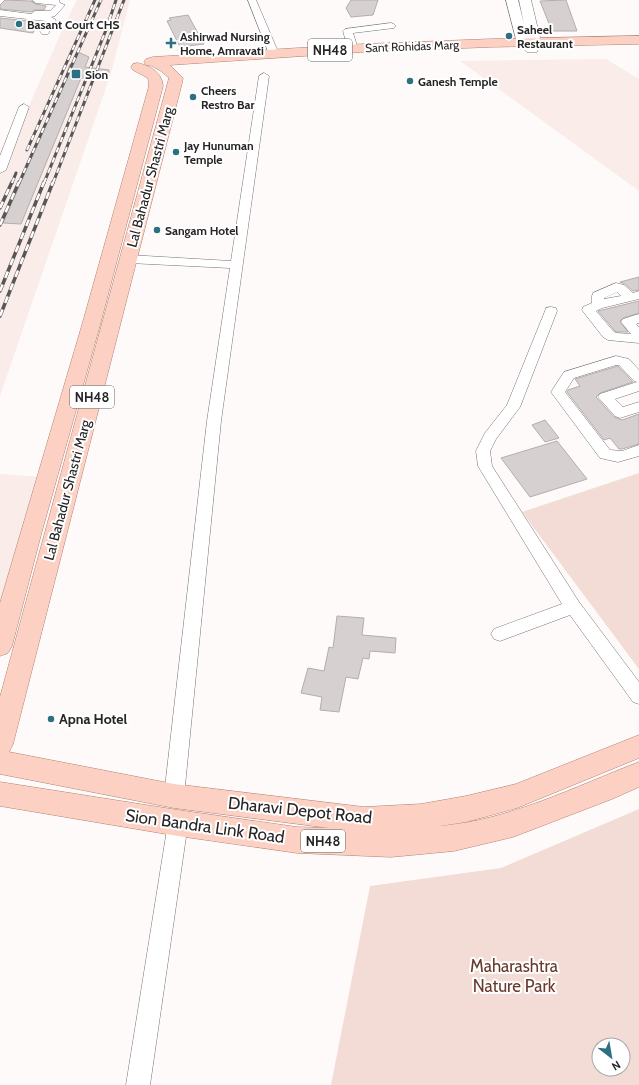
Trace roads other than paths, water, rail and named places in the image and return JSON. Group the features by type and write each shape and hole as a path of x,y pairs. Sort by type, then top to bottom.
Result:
{"main road":[{"path":"512,0 530,45"},
{"path":"525,0 530,45"},
{"name":"Sant Rohidas Marg","path":"152,67 339,54 639,40"},
{"name":"Sant Rohidas Marg","path":"530,45 639,46"},
{"name":"Sant Rohidas Marg","path":"152,67 274,54 339,54 353,49 414,50"},
{"name":"Lal Bahadur Shastri Marg","path":"0,744 176,78 152,67"},
{"name":"Lal Bahadur Shastri Marg","path":"0,646 156,86 152,67"},
{"path":"99,295 119,295"},
{"name":"Dharavi Depot Road","path":"0,762 174,796 364,820 421,817 466,809 517,796 639,746"},
{"name":"Sion Bandra Link Road","path":"0,794 178,823 297,840 391,844 454,838 513,824 603,790 639,774"}],"street":[{"path":"0,10 52,14 58,3 36,0"},
{"path":"252,0 274,54"},
{"path":"0,13 49,19 51,20 45,32"},
{"path":"353,49 348,31 391,26"},
{"path":"174,796 214,421 264,76"},
{"path":"0,170 24,107"},
{"path":"129,259 236,265"},
{"path":"634,296 598,305 588,309 588,312 608,334 619,339 639,339"},
{"path":"551,311 513,407 490,437 483,451 485,466 573,607 639,696"},
{"path":"639,318 628,322 639,336"},
{"path":"639,378 624,362 616,360 569,375 558,392 605,454 611,458 617,458 639,450"},
{"path":"639,386 605,397 620,413 639,407"},
{"path":"500,634 573,607"},
{"path":"138,1085 178,823"}],"railway":[{"path":"27,150 95,0"},
{"path":"19,183 101,0"},
{"path":"44,183 106,30 116,0"},
{"path":"53,183 124,0"},
{"path":"12,183 16,173"},
{"path":"0,208 12,182"},
{"path":"0,225 19,182"},
{"path":"0,291 44,182"},
{"path":"0,316 53,182"}],"place":[{"name":"Basant Court CHS","path":"19,24"},
{"name":"Saheel Restaurant","path":"509,36"},
{"name":"Ashirwad Nursing Home, Amravati","path":"171,43"},
{"name":"Sion","path":"76,74"},
{"name":"Ganesh Temple","path":"410,81"},
{"name":"Cheers Restro Bar","path":"193,97"},
{"name":"Jay Hunuman Temple","path":"176,152"},
{"name":"Sangam Hotel","path":"157,230"},
{"name":"Apna Hotel","path":"51,719"}],"park label":[{"name":"Maharashtra Nature Park","path":"514,976"}]}
